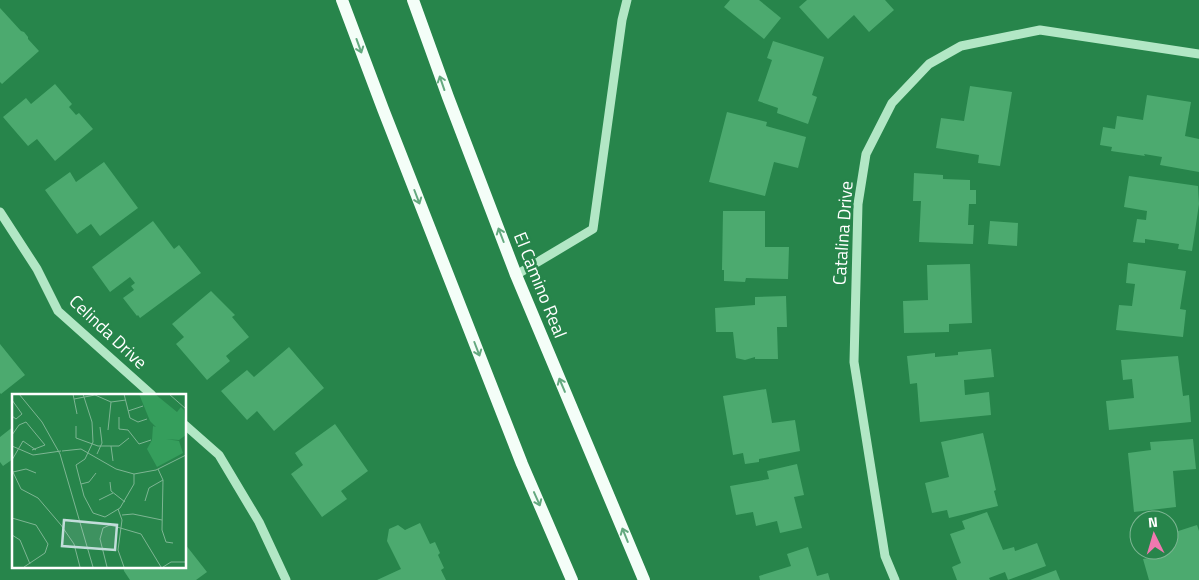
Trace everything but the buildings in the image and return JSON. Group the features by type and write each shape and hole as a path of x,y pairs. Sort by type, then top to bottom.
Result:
{"main road":[{"path":"342,0 522,464 572,580"},
{"name":"El Camino Real","path":"413,0 516,275 644,580"}],"street":[{"path":"516,275 593,229 622,20 627,0"},
{"name":"Catalina Drive","path":"895,580 884,556 854,362 858,204 866,154 892,103 929,64 961,46 1040,30 1199,54"},
{"name":"Celinda Drive","path":"0,212 37,269 58,311 151,394"},
{"path":"186,425 219,455 259,522 286,580"}]}
